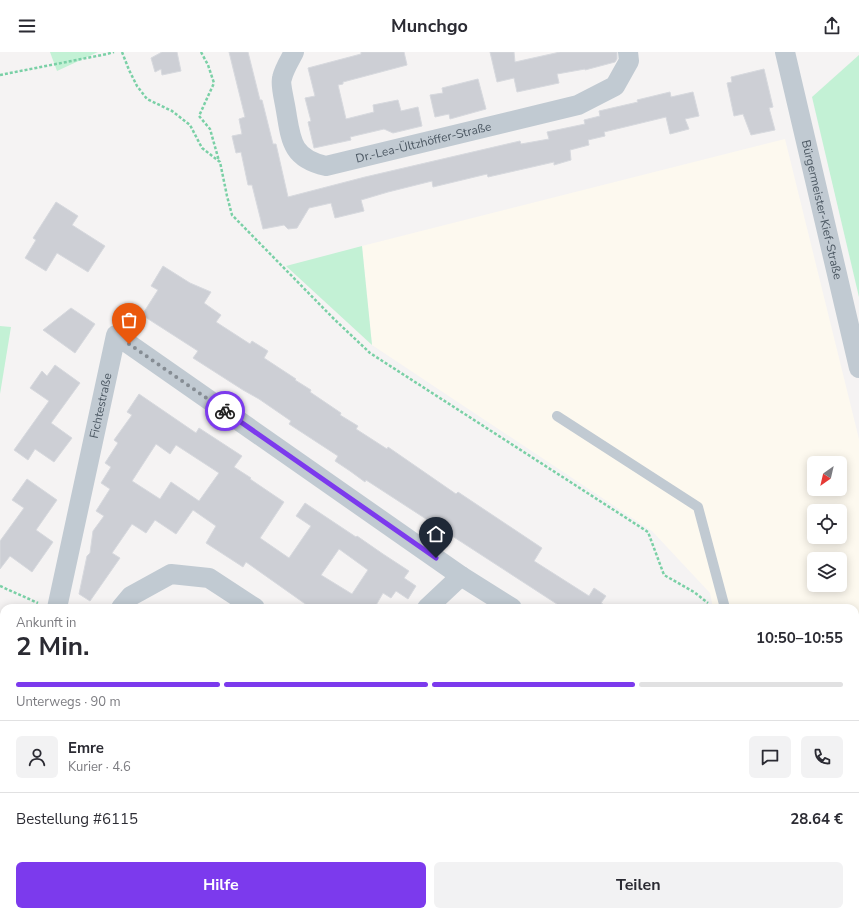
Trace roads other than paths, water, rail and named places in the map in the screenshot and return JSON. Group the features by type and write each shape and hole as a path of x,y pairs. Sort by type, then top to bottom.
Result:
{"street":[{"name":"Dr.-Lea-Ültzhöffer-Straße","path":"294,52 281,79 291,141 297,152 306,159 316,164 326,166 578,105 615,86 629,61 628,52"},
{"name":"Bürgermeister-Kief-Straße","path":"785,52 859,368"},
{"name":"Fichtestraße","path":"49,604 116,335 462,576 506,604"},
{"path":"124,604 131,596 171,574 209,578 249,604"},
{"path":"432,604 462,576"}],"lane":[{"path":"557,416 698,507 724,604"}]}
